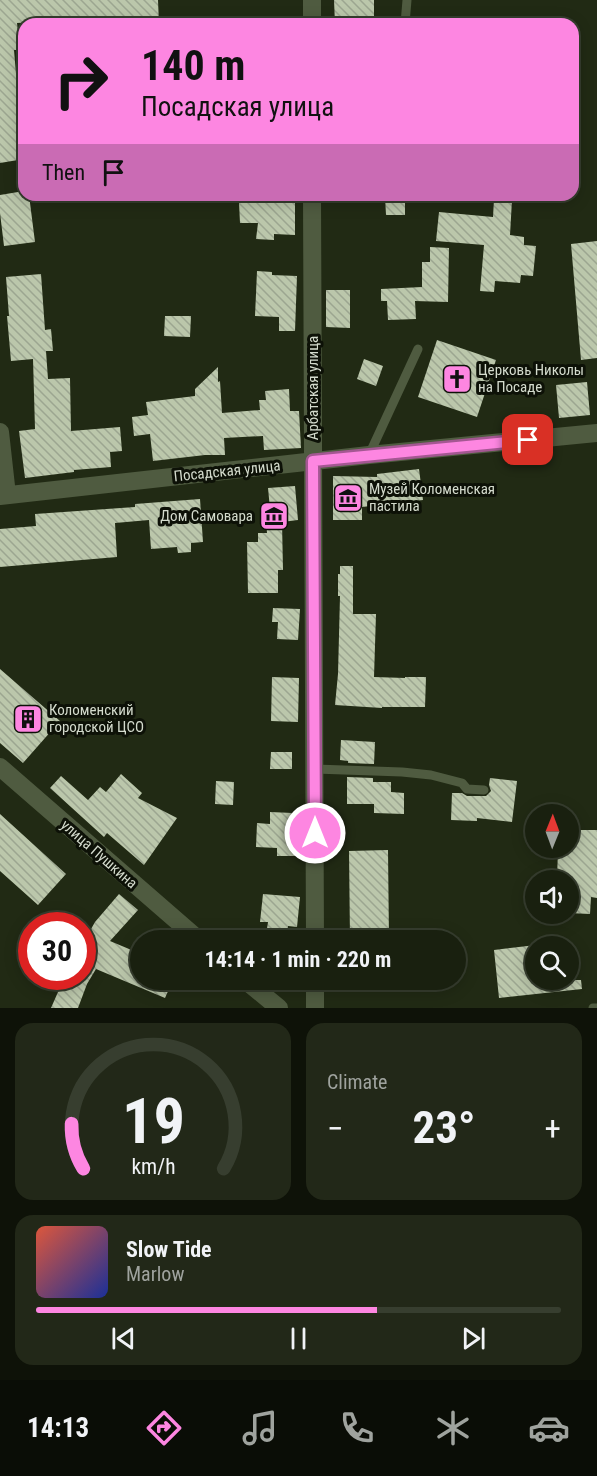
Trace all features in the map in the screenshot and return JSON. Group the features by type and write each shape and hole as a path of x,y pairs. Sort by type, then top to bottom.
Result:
{"street":[{"path":"312,0 312,18"},
{"name":"Арбатская улица","path":"312,201 315,930"},
{"path":"0,432 3,495"},
{"name":"Посадская улица","path":"3,495 597,433"},
{"name":"улица Пушкина","path":"0,767 187,930"},
{"path":"257,990 279,1008"},
{"path":"315,990 315,1008"}],"lane":[{"path":"406,18 407,0"},
{"path":"369,455 418,349"},
{"path":"315,769 431,775 462,783 468,789 484,790"}],"building":[{"path":"0,0 158,0 159,18 18,18 18,50 14,50 18,97 18,160 0,163"},
{"path":"334,0 374,0 374,18 335,18"},
{"path":"18,192 18,201 30,201 35,242 4,246 0,195"},
{"path":"253,201 295,201 295,235 274,234 274,240 256,239 258,223 240,223 239,203 253,203"},
{"path":"385,201 405,201 405,215 386,215"},
{"path":"494,201 512,201 510,235 524,237 524,245 536,246 533,276 521,275 520,283 495,281 494,292 480,291 484,245 436,241 439,212 493,217"},
{"path":"597,241 597,358 581,360 571,244"},
{"path":"430,247 449,248 448,302 415,301 416,319 388,320 387,301 381,301 381,289 422,287 422,262 430,262"},
{"path":"257,271 272,272 272,275 297,276 295,331 279,331 279,317 255,316"},
{"path":"41,274 45,330 51,329 53,351 46,351 48,379 70,378 71,431 120,427 122,451 110,452 111,467 25,478 19,431 35,429 33,359 11,361 6,277"},
{"path":"326,290 350,290 350,328 326,327"},
{"path":"165,316 191,316 190,337 164,336"},
{"name":"Церковь Николы на Посаде","path":"437,340 496,360 477,417 418,397"},
{"path":"364,359 383,366 376,386 357,379"},
{"path":"218,367 222,413 260,410 259,400 266,400 265,391 289,389 290,411 299,411 301,448 264,450 263,436 224,438 225,455 153,461 150,434 134,436 132,417 148,415 146,402 195,396 195,389"},
{"path":"587,382 590,415 559,418 556,385"},
{"path":"419,469 423,500 362,507 362,520 333,520 333,476 377,477 377,474"},
{"path":"295,486 298,520 282,522 283,570 278,570 278,593 248,593 247,542 258,542 258,533 267,533 265,509 270,509 268,488"},
{"path":"200,499 203,542 191,543 191,552 178,553 177,547 151,549 149,520 115,523 117,557 0,567 0,529 36,526 35,514 135,507 135,504"},
{"path":"340,566 353,566 353,614 376,614 374,677 426,677 425,707 382,708 335,705 338,674 340,596 338,596 338,574 340,574"},
{"path":"273,608 300,609 298,640 277,639 278,622 272,622"},
{"name":"Коломенский городской ЦСО","path":"0,669 60,721 23,763 0,743"},
{"path":"272,677 299,678 298,722 271,721"},
{"path":"341,740 375,742 374,764 348,763 348,761 340,760"},
{"path":"271,752 292,752 292,769 270,769"},
{"path":"121,774 142,793 138,798 177,818 144,865 107,833 104,837 50,788 61,776 88,800 100,787 106,792"},
{"path":"347,777 373,778 373,782 391,782 391,792 404,793 404,814 374,813 374,804 347,804"},
{"path":"490,778 517,781 512,822 477,818 477,821 451,820 452,793 486,796 491,791"},
{"path":"216,781 234,782 233,805 215,804"},
{"path":"270,812 293,813 292,822 302,823 301,856 277,856 277,848 256,847 257,823 270,824"},
{"path":"0,814 66,874 38,905 0,871"},
{"path":"579,830 597,830 597,898 591,897 590,914 579,914 579,870 557,870 558,858 579,858"},
{"path":"388,850 389,930 350,930 349,851"},
{"path":"119,894 138,910 110,941 130,949 130,983 96,969 96,921"},
{"path":"263,894 300,897 297,927 288,926 288,930 267,930 268,922 260,922"},
{"path":"525,946 525,990 573,990 499,998 494,950"},
{"path":"579,980 581,980 582,989 579,989"},
{"path":"59,990 85,990 78,1008 51,1008"},
{"path":"146,990 169,990 165,998"}],"place":[{"name":"Церковь Николы на Посаде","path":"457,379"},
{"name":"Музей Коломенская пастила","path":"348,498"},
{"name":"Дом Самовара","path":"274,516"},
{"name":"Коломенский городской ЦСО","path":"28,719"}],"route":[{"path":"315,833 313,461 528,440"}]}
